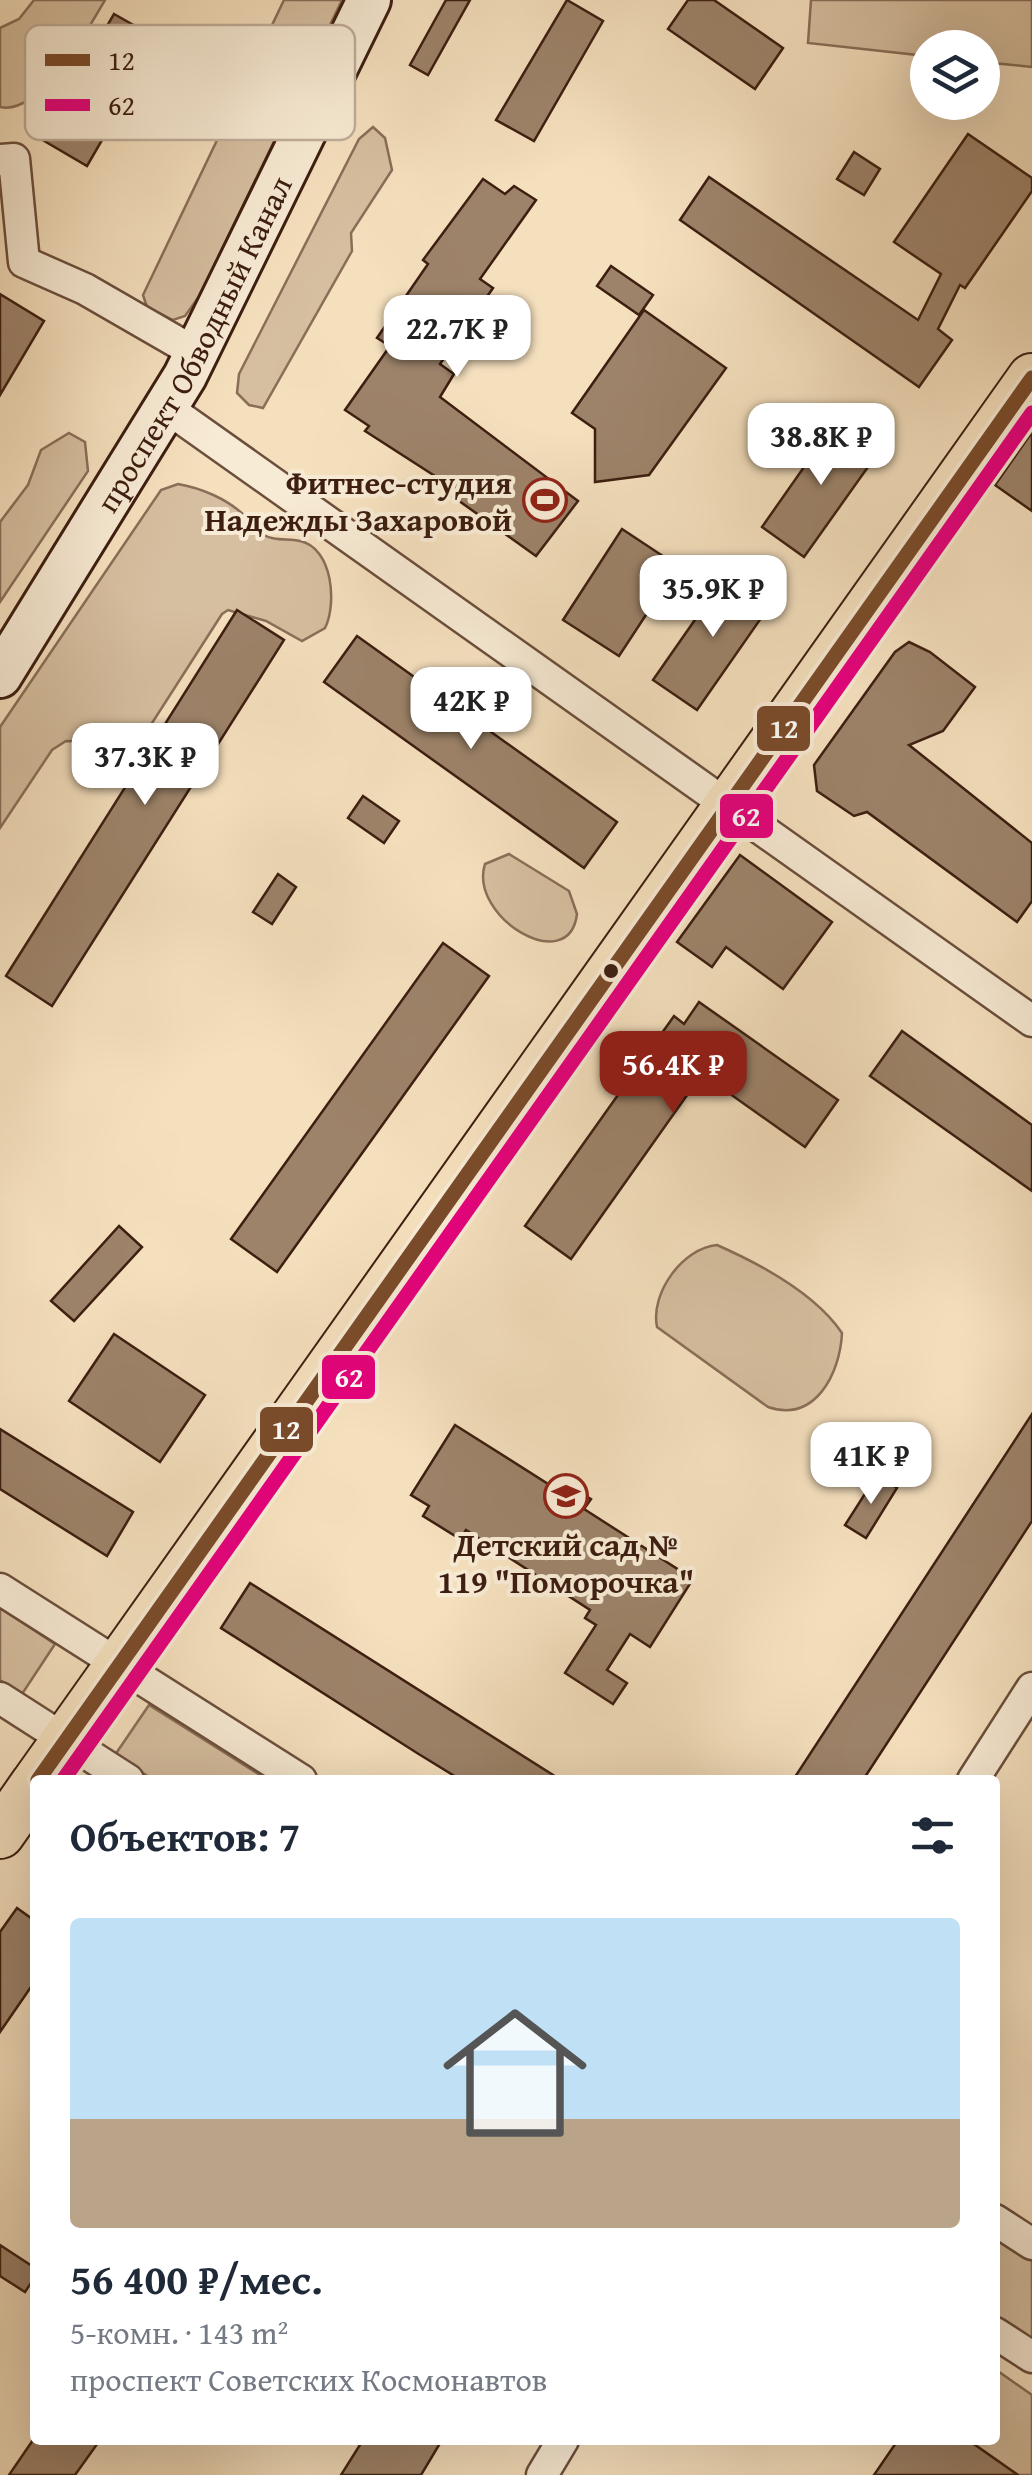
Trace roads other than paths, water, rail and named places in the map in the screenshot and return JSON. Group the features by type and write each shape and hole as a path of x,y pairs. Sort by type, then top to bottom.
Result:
{"main road":[{"name":"проспект Обводный Канал","path":"355,29 369,0"},
{"name":"проспект Обводный Канал","path":"0,676 167,408 301,140"},
{"path":"41,1775 1032,378"},
{"path":"0,1834 30,1791"}],"street":[{"path":"0,160 14,159 24,262 85,289 196,354"},
{"path":"167,408 1032,1021"},
{"path":"0,1590 293,1775"},
{"path":"976,1775 1032,1688"},
{"path":"0,1698 120,1775"},
{"path":"1000,2223 1032,2244"},
{"path":"1000,2336 1032,2357"},
{"path":"542,2475 560,2445"}],"place":[{"name":"Фитнес-студия Надежды Захаровой","path":"545,500"},
{"name":"Детский сад № 119 \"Поморочка\"","path":"566,1496"}]}
